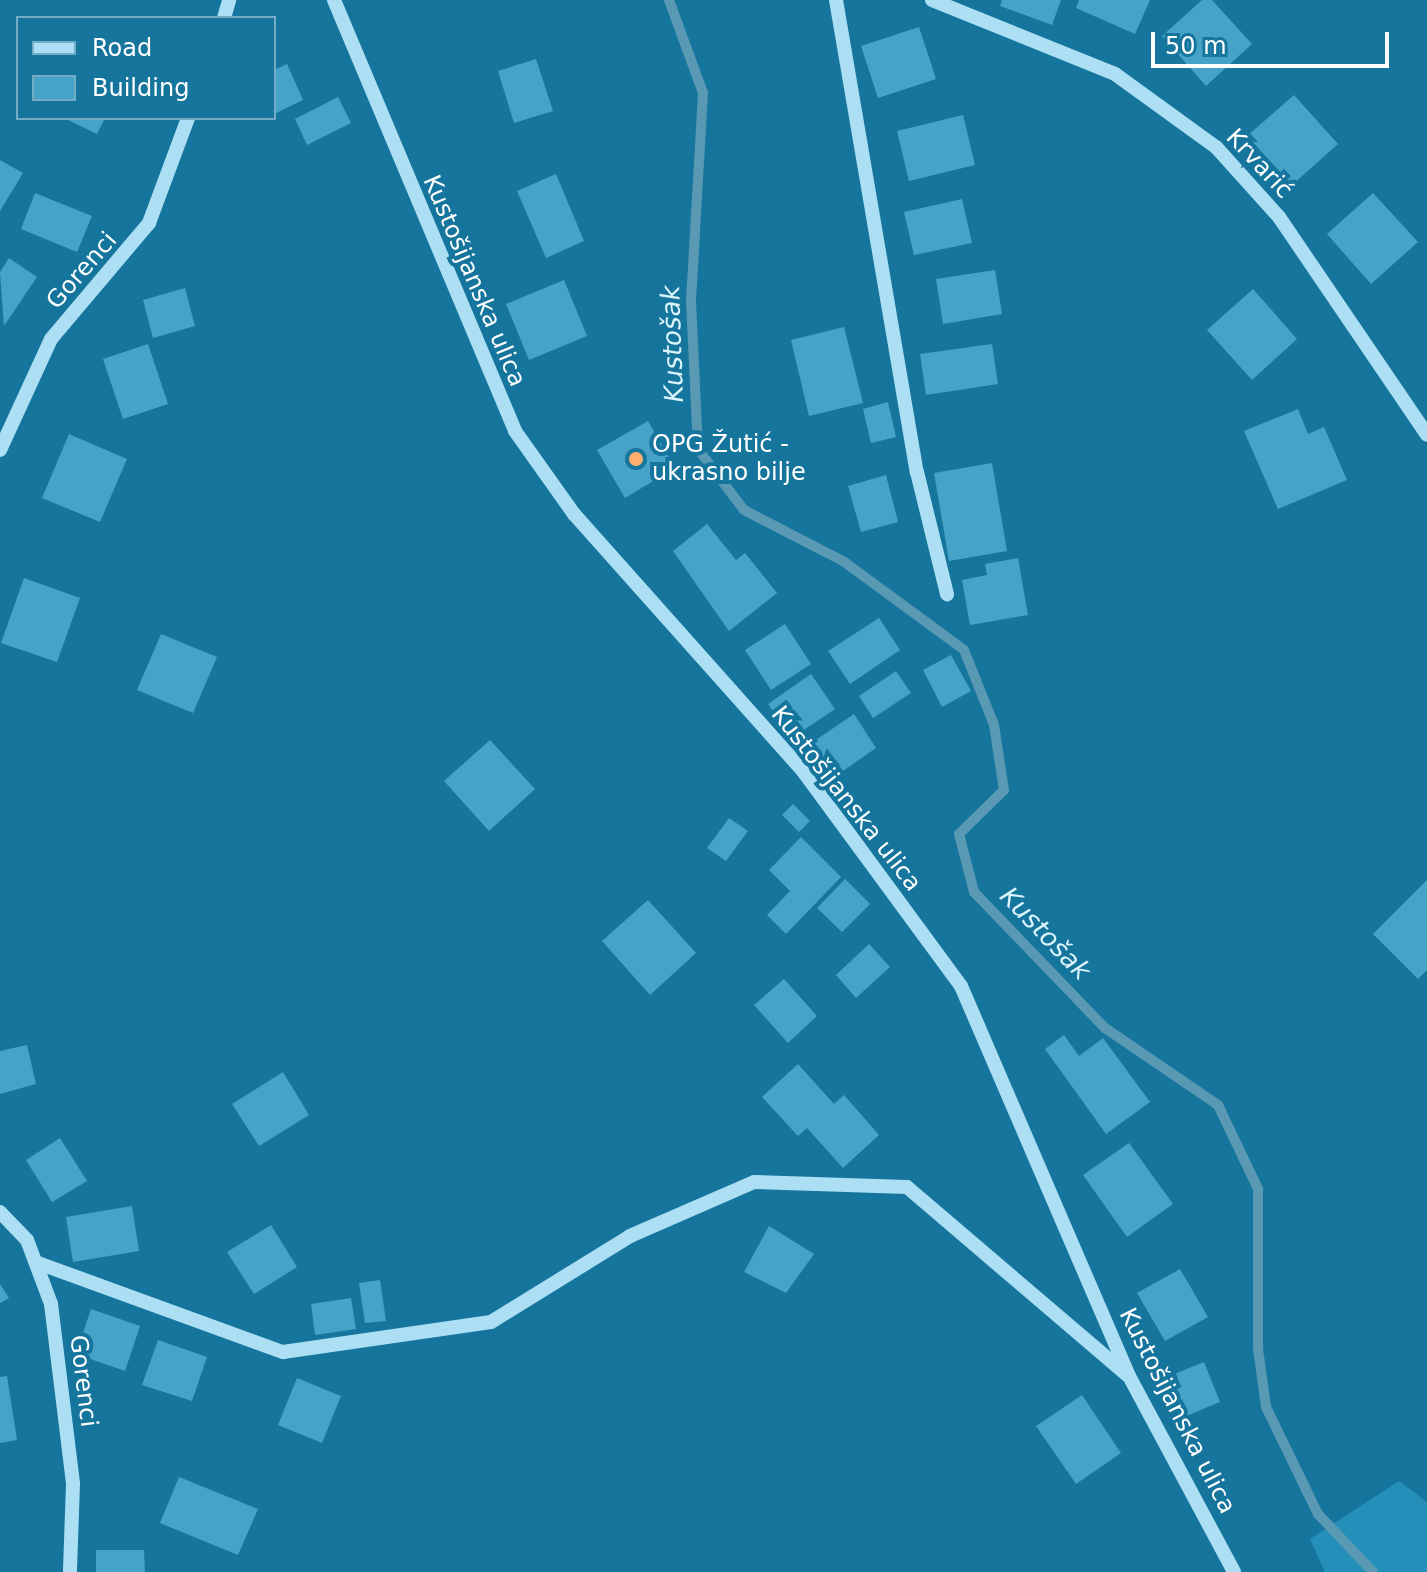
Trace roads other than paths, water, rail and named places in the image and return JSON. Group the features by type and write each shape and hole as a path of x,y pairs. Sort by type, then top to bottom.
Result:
{"street":[{"name":"Kustošijanska ulica","path":"334,0 515,431 574,514 803,771 961,986 1129,1376 1234,1572"},
{"path":"836,0 917,472 947,594"},
{"name":"Krvarić","path":"932,0 1115,74 1216,147 1279,217 1427,435"},
{"name":"Gorenci","path":"0,450 51,339 149,223 187,120"},
{"path":"38,1263 283,1352 491,1322 630,1236 754,1182 907,1187 1129,1376"},
{"name":"Gorenci","path":"0,1212 38,1263 64,1394 73,1484 70,1572"}],"waterway":[{"name":"Kustošak","path":"669,0 703,93 691,301 698,449 744,510 843,561 964,650 994,725 1004,790 959,834 974,892 1105,1028 1218,1105 1258,1189 1258,1349 1266,1407 1318,1514 1373,1572"}],"place":[{"name":"OPG Žutić - ukrasno bilje","path":"636,459"}]}
